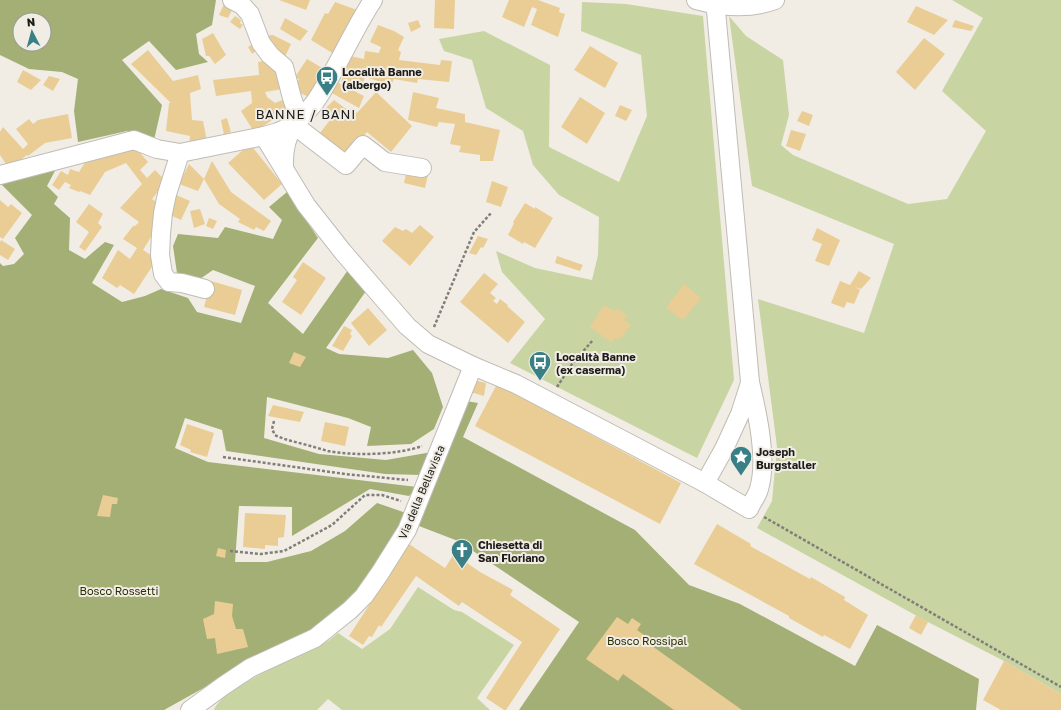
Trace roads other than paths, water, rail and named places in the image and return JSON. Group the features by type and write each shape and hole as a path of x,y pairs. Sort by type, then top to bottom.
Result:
{"street":[{"path":"232,0 242,5 250,14 261,43 270,56 284,67 297,122 346,165 363,145 385,162 422,168"},
{"path":"284,168 286,145 297,122 316,100 373,0"},
{"path":"696,0 730,7 745,6 775,0"},
{"path":"264,136 306,205 343,252 407,326 428,344 473,366 516,384 705,483 749,509 759,489 762,471 760,437 759,422 750,382 716,3"},
{"path":"0,176 134,140 157,149 180,154 264,136 278,132 297,122"},
{"path":"180,154 167,194 163,213 160,256 163,274 169,282 182,283 205,290"},
{"name":"Via della Bellavista","path":"190,710 250,668 314,638 350,610 364,596 388,562 407,530 473,366"},
{"path":"705,483 724,449 737,421 750,382"},
{"path":"737,421 748,424 760,437"}],"place":[{"name":"Località Banne (albergo)","path":"327,96"},
{"name":"Località Banne (ex caserma)","path":"540,382"},
{"name":"Joseph Burgstaller","path":"741,476"},
{"name":"Chiesetta di San Floriano","path":"462,570"}],"district":[{"name":"BANNE / BANI","path":"306,114"}],"park label":[{"name":"Bosco Rossetti","path":"119,590"},
{"name":"Bosco Rossipal","path":"647,640"}]}
